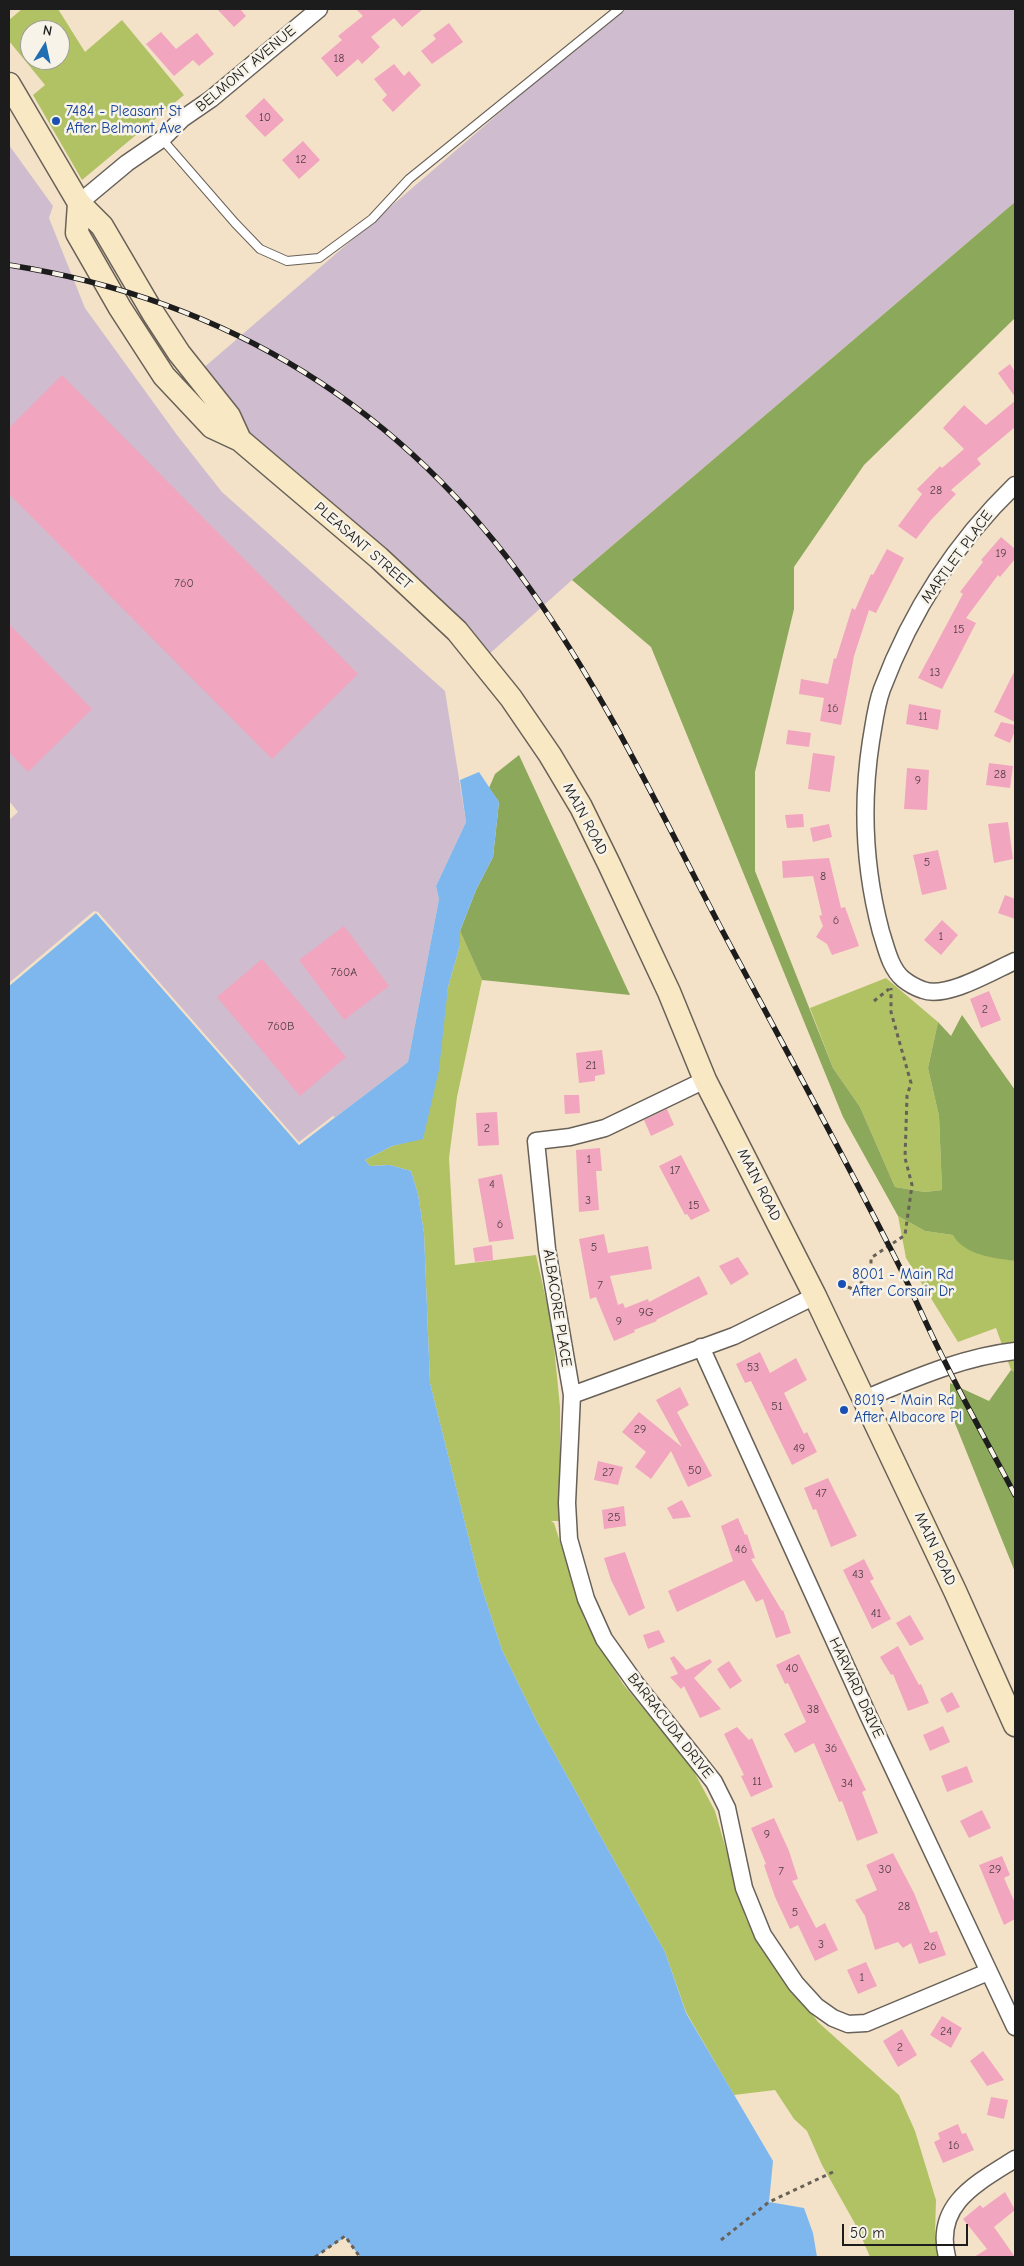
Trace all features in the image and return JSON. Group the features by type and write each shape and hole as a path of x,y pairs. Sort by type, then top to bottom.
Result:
{"main road":[{"name":"PLEASANT STREET","path":"9,84 79,203 102,226 153,314 179,353 229,416 240,440 379,558 457,631 479,658"},
{"name":"MAIN ROAD","path":"479,658 511,698 581,807 669,992 705,1080 815,1296 1015,1725"}],"street":[{"name":"BELMONT AVENUE","path":"79,203 127,163 162,139 182,119 212,99 319,9"},
{"name":"MARTLET PLACE","path":"902,979 889,958 873,903 867,865 865,792 876,715 882,691 898,650 933,586 991,509 1015,485"},
{"path":"902,979 924,990 944,990 966,984 1015,961"},
{"name":"ALBACORE PLACE","path":"572,1395 547,1249 536,1140 570,1137 605,1128 705,1080"},
{"path":"572,1395 734,1336 815,1296"},
{"name":"HARVARD DRIVE","path":"700,1347 869,1717 1015,2027"},
{"path":"864,1400 946,1366 998,1353 1015,1351"},
{"name":"BARRACUDA DRIVE","path":"572,1395 567,1503 569,1539 586,1599 604,1639 714,1782 727,1808 744,1888 763,1935 796,1984 816,2006 833,2018 848,2024 866,2023 988,1972"},
{"path":"947,2257 945,2229 950,2212 971,2188 1015,2159"}],"lane":[{"path":"162,139 260,249 287,261 319,258 372,219 409,179 619,9"}],"path":[{"path":"874,1001 902,979"},
{"path":"848,1287 855,1290 871,1271 871,1258 905,1235 912,1184 905,1158 907,1096 911,1083 891,1012 890,989"},
{"path":"721,2240 741,2222 769,2202 833,2172"},
{"path":"315,2257 345,2236 360,2257"}],"shaded area":[{"path":"620,9 1015,9 1015,202 572,580 477,665 194,376"},
{"path":"9,145 53,206 49,218 85,308 177,435 222,492 445,691 466,822 436,886 439,899 408,1062 299,1145 96,913 9,986 9,820 18,812 9,801"}],"green space":[{"path":"22,9 58,9 65,20 20,20 20,54 9,41 9,20"},
{"path":"122,20 184,95 82,180 33,95 45,85 33,70 70,70 70,28 85,52"},
{"path":"1015,202 1015,318 864,465 794,567 794,609 755,772 755,871 833,1068 860,1107 895,1187 925,1192 942,1190 939,1116 928,1068 938,1022 951,1036 962,1015 1015,1090 1015,1261 989,1257 972,1251 958,1242 953,1235 925,1231 898,1216 843,1117 651,647 572,580"},
{"path":"519,755 630,995 482,980 460,931 476,890 493,857 499,802 489,788 495,774"},
{"path":"460,931 482,980 457,1097 449,1158 455,1265 536,1255 552,1326 560,1407 560,1521 551,1521 554,1523 585,1621 623,1684 691,1766 715,1811 746,1919 763,1950 818,2022 899,2095 915,2131 936,2200 935,2234 939,2257 870,2257 858,2229 822,2165 807,2131 794,2119 775,2090 734,2095 686,2012 665,1952 536,1720 502,1650 479,1579 430,1383 424,1233 418,1194 411,1171 390,1165 370,1166 365,1160 392,1146 423,1138 448,987 460,945"},
{"path":"886,978 938,1022 928,1068 939,1116 942,1190 925,1192 895,1187 860,1107 833,1068 810,1008"},
{"path":"898,1216 925,1231 953,1235 979,1254 1015,1261 1015,1372 1011,1370 996,1328 958,1342 906,1258"},
{"path":"1011,1370 1015,1372 1015,1572 950,1411 950,1383 989,1401"}],"water":[{"path":"479,772 499,802 493,857 476,890 460,931 460,945 448,987 439,1070 423,1139 392,1146 365,1160 370,1166 390,1165 411,1171 418,1194 424,1233 430,1383 479,1579 502,1650 536,1720 665,1952 686,2013 773,2161 769,2202 804,2208 813,2233 817,2257 360,2257 345,2237 315,2257 9,2257 9,986 96,913 299,1145 408,1062 439,899 436,886 466,822 460,780"}],"pier":[{"path":"94,911 98,912 299,1142 333,1116 335,1117 299,1145 96,913 9,986 9,983"}],"building":[{"path":"217,9 240,9 246,16 234,27"},
{"path":"356,9 423,9 402,27 394,18 371,37 380,47 362,64 358,59 337,77 321,58 342,40 338,36 363,16"},
{"path":"449,23 463,42 432,64 421,51 436,39 433,35"},
{"path":"161,32 176,49 197,33 214,54 199,66 193,60 174,76 146,44"},
{"path":"394,64 404,76 409,71 421,85 393,112 382,100 387,95 374,79"},
{"path":"264,98 284,120 265,137 245,116"},
{"path":"303,141 320,160 299,179 282,160"},
{"path":"1010,364 1015,372 1015,397 998,373"},
{"path":"62,375 358,674 272,759 9,494 9,428"},
{"path":"1015,401 1015,427 977,459 981,464 951,490 956,494 916,539 898,526 922,494 917,489 940,466 942,468 964,449 943,428 964,405 986,425"},
{"path":"1001,537 1015,549 1015,559 1000,577 998,575 966,618 976,623 942,689 918,678 963,594 960,592 983,562 981,560"},
{"path":"887,549 904,558 876,613 869,610 854,656 841,725 820,721 824,698 799,694 801,679 828,684 834,658 836,659 852,608 855,610 871,574 873,575"},
{"path":"9,624 92,709 28,772 9,752"},
{"path":"1015,670 1015,722 994,712"},
{"path":"909,704 941,710 938,730 906,724"},
{"path":"1001,722 1015,725 1015,731 1010,743 994,736"},
{"path":"788,730 811,733 809,747 786,744"},
{"path":"813,753 835,756 830,792 808,789"},
{"path":"989,763 1013,766 1010,788 986,785"},
{"path":"907,768 929,770 927,810 904,809"},
{"path":"803,814 804,827 787,828 785,815"},
{"path":"1008,822 1013,859 994,863 988,824"},
{"path":"829,824 832,837 813,842 810,828"},
{"path":"938,850 947,889 922,895 913,855"},
{"path":"829,858 841,908 845,907 859,946 832,955 827,944 816,937 823,926 819,916 822,915 813,876 783,878 782,861"},
{"path":"1005,895 1015,899 1015,919 998,913"},
{"path":"942,920 958,935 941,955 924,940"},
{"path":"344,926 389,986 344,1020 299,960"},
{"path":"262,959 346,1057 300,1096 217,997"},
{"path":"989,991 1001,1020 981,1028 970,999"},
{"path":"602,1050 605,1074 595,1076 595,1081 579,1083 576,1053"},
{"path":"564,1095 579,1095 580,1113 565,1114"},
{"path":"667,1109 674,1125 651,1136 644,1120"},
{"path":"497,1112 499,1145 478,1146 476,1113"},
{"path":"600,1148 602,1171 596,1171 599,1210 579,1212 576,1150"},
{"path":"681,1155 710,1211 691,1220 687,1214 685,1215 659,1166"},
{"path":"502,1174 514,1239 489,1242 478,1179"},
{"path":"604,1234 608,1253 648,1246 652,1269 610,1276 618,1305 623,1303 625,1308 648,1299 649,1302 699,1276 708,1294 614,1341 596,1297 590,1299 579,1239"},
{"path":"492,1245 493,1260 475,1262 473,1248"},
{"path":"738,1257 749,1274 731,1285 719,1266"},
{"path":"760,1352 770,1373 796,1358 807,1380 784,1393 804,1434 807,1432 817,1452 792,1465 751,1381 745,1383 736,1364"},
{"path":"680,1387 689,1405 677,1412 712,1476 688,1487 671,1451 651,1479 635,1467 646,1452 622,1432 639,1412 682,1447 656,1400"},
{"path":"598,1461 623,1467 618,1485 594,1480"},
{"path":"828,1478 857,1536 831,1547 816,1509 813,1510 804,1488"},
{"path":"682,1500 691,1517 673,1519 667,1508"},
{"path":"624,1506 626,1526 604,1529 602,1510"},
{"path":"738,1518 745,1535 747,1534 755,1558 751,1559 783,1610 791,1633 776,1638 763,1599 756,1602 744,1580 677,1612 668,1591 733,1561 721,1526"},
{"path":"625,1552 645,1608 629,1616 611,1580 604,1558"},
{"path":"864,1559 874,1579 870,1581 891,1619 872,1629 843,1570"},
{"path":"910,1615 924,1639 910,1646 896,1623"},
{"path":"659,1630 665,1642 648,1649 643,1635"},
{"path":"898,1646 919,1685 921,1684 929,1703 908,1711 893,1674 891,1675 880,1657"},
{"path":"799,1654 866,1790 862,1792 878,1833 857,1841 842,1801 839,1802 814,1743 795,1753 784,1734 806,1722 788,1683 785,1684 776,1665"},
{"path":"674,1656 686,1670 710,1659 712,1662 694,1678 721,1709 700,1718 684,1686 681,1689 670,1677 678,1674 670,1658"},
{"path":"729,1661 742,1681 730,1689 717,1669"},
{"path":"952,1692 960,1707 947,1713 940,1699"},
{"path":"943,1726 950,1742 930,1751 923,1735"},
{"path":"737,1727 749,1740 752,1738 773,1787 751,1797 741,1776 744,1775 724,1734"},
{"path":"967,1766 973,1782 947,1792 941,1776"},
{"path":"982,1810 991,1828 969,1838 960,1821"},
{"path":"774,1818 789,1851 798,1879 792,1881 816,1928 825,1923 838,1950 815,1961 798,1925 790,1929 775,1897 764,1865 766,1864 751,1828"},
{"path":"893,1853 914,1893 930,1933 937,1931 946,1955 919,1964 911,1943 903,1948 898,1942 875,1950 865,1916 855,1900 877,1890 866,1865"},
{"path":"1002,1856 1010,1875 1004,1878 1015,1903 1015,1919 1004,1925 979,1865"},
{"path":"866,1962 877,1986 858,1994 847,1970"},
{"path":"942,2016 962,2028 951,2048 930,2035"},
{"path":"902,2029 917,2055 898,2067 883,2041"},
{"path":"983,2051 1004,2080 987,2086 970,2061"},
{"path":"991,2097 1008,2100 1004,2119 987,2115"},
{"path":"958,2124 962,2134 966,2133 974,2150 943,2163 934,2142 940,2139 938,2133"},
{"path":"1005,2192 1015,2210 994,2227 1015,2257 974,2257 987,2249 963,2219 980,2205 983,2208"}],"railway":[{"path":"9,265 89,282 165,305 237,335 304,372 368,416 426,467 481,525 531,590 559,631 585,672 633,758 867,1203 953,1379 1015,1495"}],"place":[{"name":"7484 - Pleasant St After Belmont Ave","path":"56,121"},
{"name":"8001 - Main Rd After Corsair Dr","path":"842,1284"},
{"name":"8019 - Main Rd After Albacore Pl","path":"844,1410"}]}
